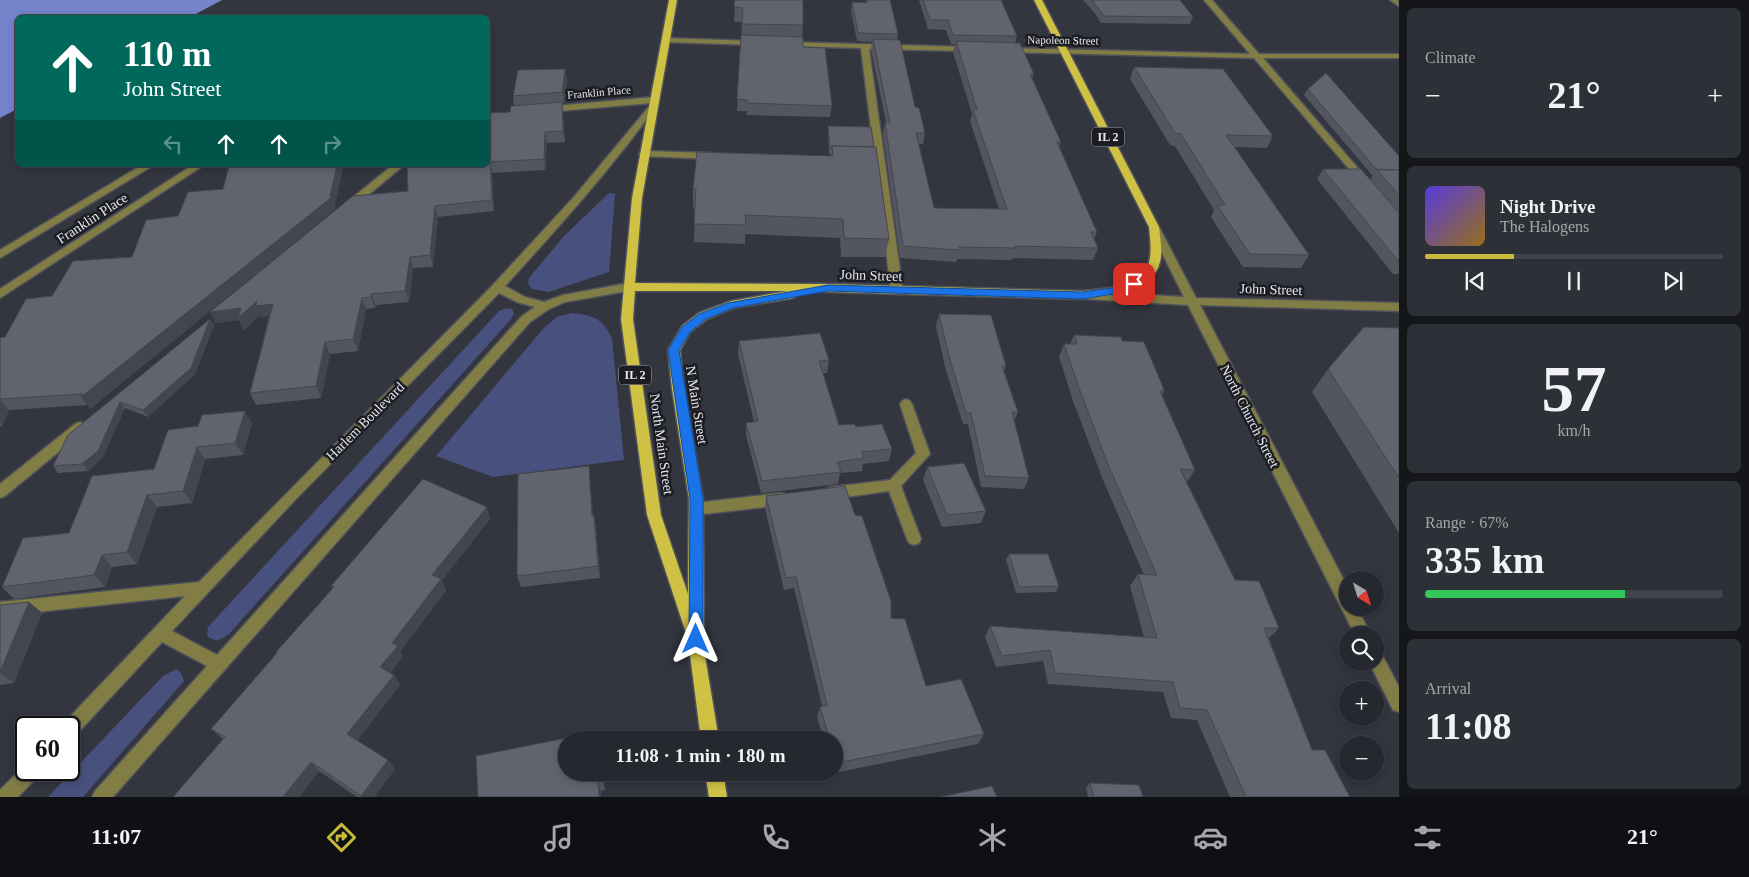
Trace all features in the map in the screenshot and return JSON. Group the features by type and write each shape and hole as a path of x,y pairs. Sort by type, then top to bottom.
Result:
{"main road":[{"name":"North Main Street","path":"673,0 636,198 627,319 654,515 696,639 709,731"},
{"name":"North Church Street","path":"1038,0 1154,227 1156,253 1154,267 1146,276"},
{"name":"John Street","path":"629,287 828,288 1082,295 1120,290 1146,276"},
{"name":"N Main Street","path":"696,639 696,499 674,350 686,329 703,316 731,305 828,288"},
{"path":"715,781 718,797"}],"street":[{"path":"1208,0 1254,56 1374,193"},
{"path":"1394,0 1399,4"},
{"path":"666,40 766,43"},
{"path":"775,44 984,49"},
{"path":"864,47 875,159 897,291"},
{"name":"Napoleon Street","path":"994,50 1254,56 1399,56"},
{"name":"Franklin Place","path":"536,110 653,103"},
{"name":"Harlem Boulevard","path":"80,718 267,519 498,287 622,147 653,103"},
{"path":"644,154 723,156"},
{"name":"Franklin Place","path":"0,255 146,167"},
{"name":"Franklin Place","path":"0,294 196,167"},
{"path":"337,215 397,167"},
{"name":"North Church Street","path":"1154,227 1339,588"},
{"path":"498,287 511,296 525,302 545,306"},
{"path":"101,797 504,341 526,319 545,306 563,299 629,287"},
{"name":"John Street","path":"1082,295 1243,304 1399,308"},
{"path":"814,495 894,485 923,454 906,404"},
{"path":"0,492 92,417"},
{"path":"894,485 914,539"},
{"path":"696,509 795,497"},
{"path":"0,609 202,588"},
{"path":"160,633 219,664"},
{"path":"1382,671 1399,704"},
{"path":"6,797 21,781"}],"shaded area":[{"path":"0,0 222,0 194,15 15,15 15,110 0,118"},
{"path":"609,193 615,194 609,272 549,292 532,289 528,284 529,278 564,236"},
{"path":"506,308 512,309 514,313 512,318 229,634 218,640 207,636 208,627 499,311"},
{"path":"572,313 597,319 609,332 612,339 624,460 493,477 436,456 543,329 557,317"},
{"path":"176,669 181,673 184,681 83,797 48,797 63,781 80,781 80,763 163,676"}],"building":[{"path":"735,0 803,0 803,25 742,24 743,8 734,7"},
{"path":"867,0 890,0 898,34 858,33 852,2 867,3"},
{"path":"923,0 1001,0 1017,36 953,35 948,20 930,20"},
{"path":"1092,0 1180,0 1193,17 1104,16"},
{"path":"741,35 803,37 803,47 825,48 832,106 747,103 747,100 737,99"},
{"path":"873,39 900,40 915,107 919,108 925,133 916,133 934,208 1007,209 973,110 977,110 956,41 1020,43 1034,74 1030,74 1061,142 1057,142 1097,232 1091,232 1098,248 1015,246 1016,248 959,247 959,250 903,246 885,122 890,123"},
{"path":"1134,67 1223,69 1273,136 1226,135 1309,255 1250,254 1217,205 1225,205 1181,134 1175,133"},
{"path":"565,69 562,92 513,96 518,70"},
{"path":"1326,73 1399,156 1399,170 1376,169 1308,89"},
{"path":"562,102 563,131 545,132 544,159 490,162 490,113 510,112 511,106"},
{"path":"828,126 871,127 874,147 832,146 830,148"},
{"path":"832,146 876,147 889,239 844,238 843,219 745,215 746,225 694,224 696,189 693,189 697,152 833,156"},
{"path":"490,162 492,200 435,206 430,255 410,257 405,291 371,294 371,297 362,298 353,339 325,342 316,386 250,393 273,304 256,306 257,301 238,318 241,308 210,312 353,196 408,191 407,167 490,167"},
{"path":"229,167 337,167 330,197 332,197 81,397 83,394 0,399 0,338 5,337 26,299 52,296 73,261 132,257 146,220 178,216 188,192 223,189"},
{"path":"1323,169 1361,169 1399,213 1399,262"},
{"path":"1377,170 1399,170 1399,195"},
{"path":"939,314 991,315 1006,366 1002,366 1018,412 1012,412 1029,478 985,476 971,413 966,413"},
{"path":"210,319 191,368 143,410 120,402 98,451 82,464 53,466 68,435"},
{"path":"1364,327 1399,328 1399,478 1328,369"},
{"path":"820,333 829,360 819,361 839,425 854,424 856,427 882,424 892,449 862,452 864,458 837,462 841,472 762,481 746,423 758,421 739,341"},
{"path":"1074,335 1121,337 1122,341 1144,342 1163,387 1164,391 1160,391 1195,470 1180,469 1235,580 1259,581 1279,628 1264,628 1312,750 1325,750 1339,776 1339,781 1341,781 1350,797 1246,797 1207,710 1180,708 1173,682 1055,673 1050,650 1002,656 990,626 1157,638 1138,574 1157,575 1109,467 1064,344 1077,344"},
{"path":"245,411 235,443 197,447 183,491 147,495 127,552 102,555 94,575 2,587 23,538 69,533 92,476 154,469 168,430 198,426 202,415"},
{"path":"964,463 986,511 947,515 927,467"},
{"path":"589,466 598,566 517,576 518,474"},
{"path":"423,479 487,507 432,575 441,579 392,643 398,646 380,667 394,675 347,734 388,760 361,796 311,762 283,797 173,797 225,737 211,729 334,587 331,586"},
{"path":"845,486 855,515 862,516 891,601 891,618 905,619 926,686 961,679 984,734 843,762 843,731 827,731 820,707 827,705 796,577 786,578 766,496"},
{"path":"1009,554 1048,554 1059,586 1019,587"},
{"path":"29,602 0,672 0,605"},
{"path":"558,740 558,781 603,781 598,782 599,797 478,797 476,756"},
{"path":"1090,783 1139,785 1143,797 1094,797"},
{"path":"992,786 997,797 940,797"}],"route":[{"path":"696,639 696,499 678,390 674,350 686,329 703,316 731,305 828,288 1082,295 1120,290 1134,284"}]}
